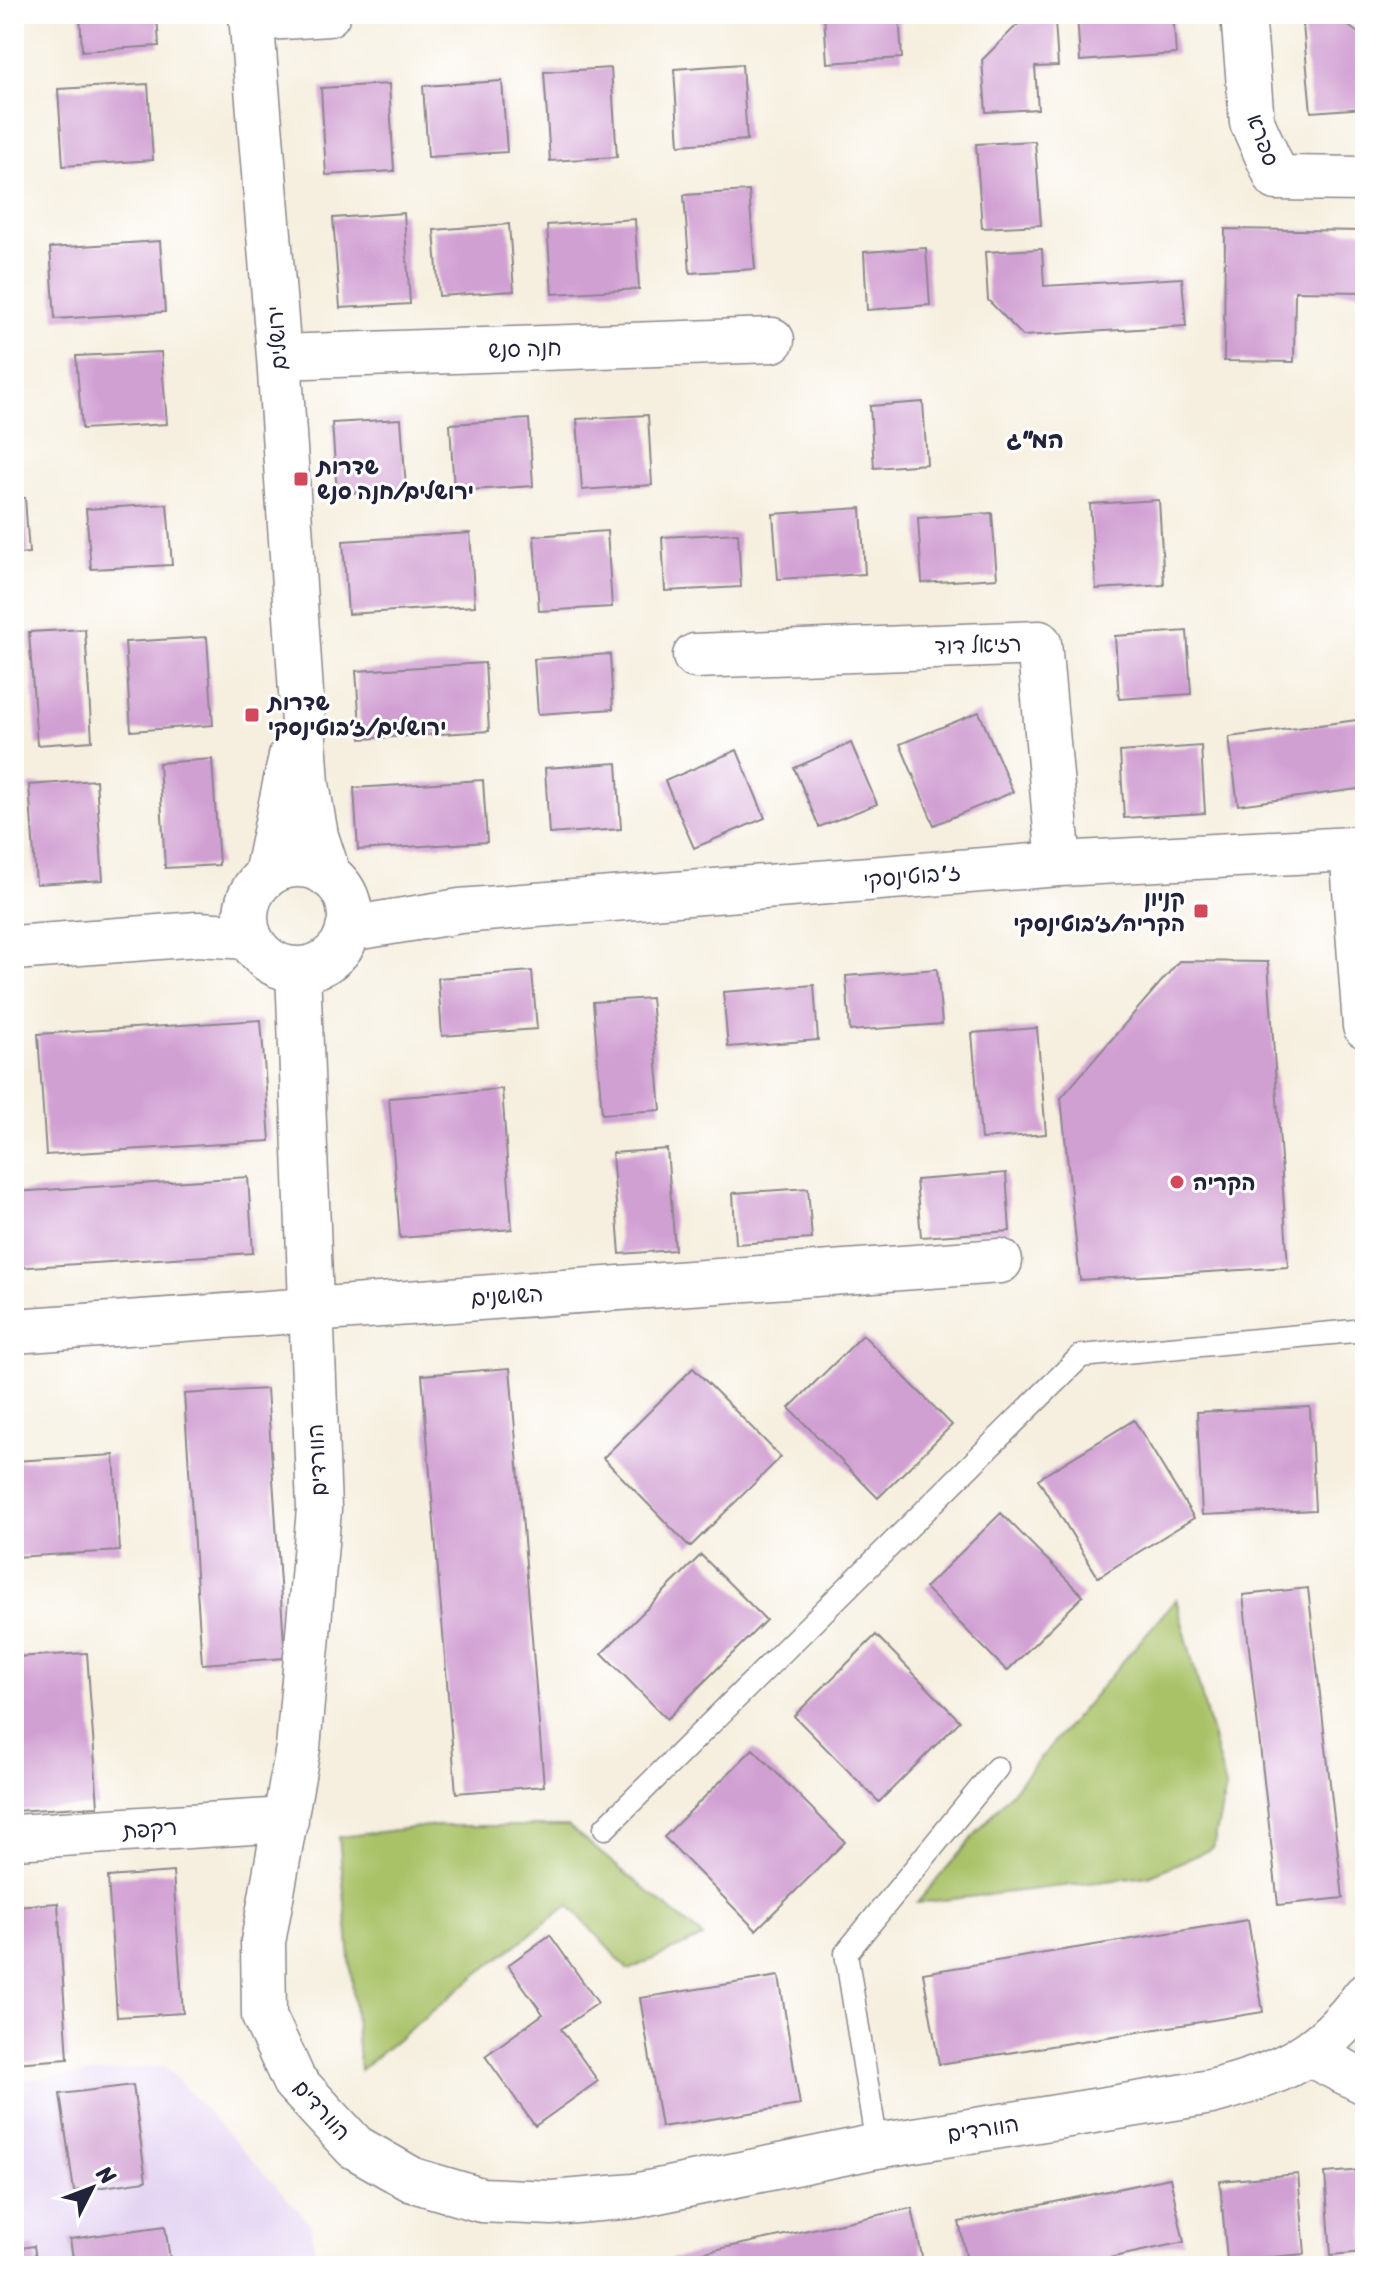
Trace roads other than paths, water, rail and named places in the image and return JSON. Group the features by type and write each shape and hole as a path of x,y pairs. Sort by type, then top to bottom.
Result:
{"street":[{"path":"252,17 328,14"},
{"name":"ספרא","path":"1243,14 1252,122 1277,178 1365,179"},
{"name":"ירושלים","path":"252,17 311,812 341,900"},
{"name":"חנה סנש","path":"279,357 772,340"},
{"name":"רזיאל דוד","path":"695,656 1039,643 1059,864"},
{"name":"ירושלים","path":"254,905 293,747 298,662"},
{"path":"1358,848 1365,1026"},
{"name":"ז'בוטינסקי","path":"341,900 460,911 1059,864 1358,848"},
{"path":"14,948 154,936 189,928 254,905 281,867 298,865 314,868 341,900 336,953 325,962 298,970 269,961 257,951 254,905"},
{"name":"הוורדים","path":"298,970 319,1509 298,1748 263,1942 264,2016 294,2081 355,2147 413,2180 481,2200 552,2203 634,2196 877,2146 1211,2092 1262,2079 1309,2054 1344,2024 1365,1996"},
{"name":"השושנים","path":"14,1331 1000,1261"},
{"name":"רקפת","path":"14,1837 286,1820"},
{"path":"1309,2054 1365,2082"}],"lane":[{"path":"605,1828 1081,1356 1365,1330"},
{"path":"877,2146 846,1953 997,1768"}],"place":[{"name":"שדרות ירושלים/חנה סנש","path":"301,479"},
{"name":"שדרות ירושלים/ז׳בוטינסקי","path":"252,715"},
{"name":"קניון הקריה/ז׳בוטינסקי","path":"1201,911"},
{"name":"הקריה","path":"1177,1182"}],"district":[{"name":"המ\"ג","path":"1035,440"}]}
